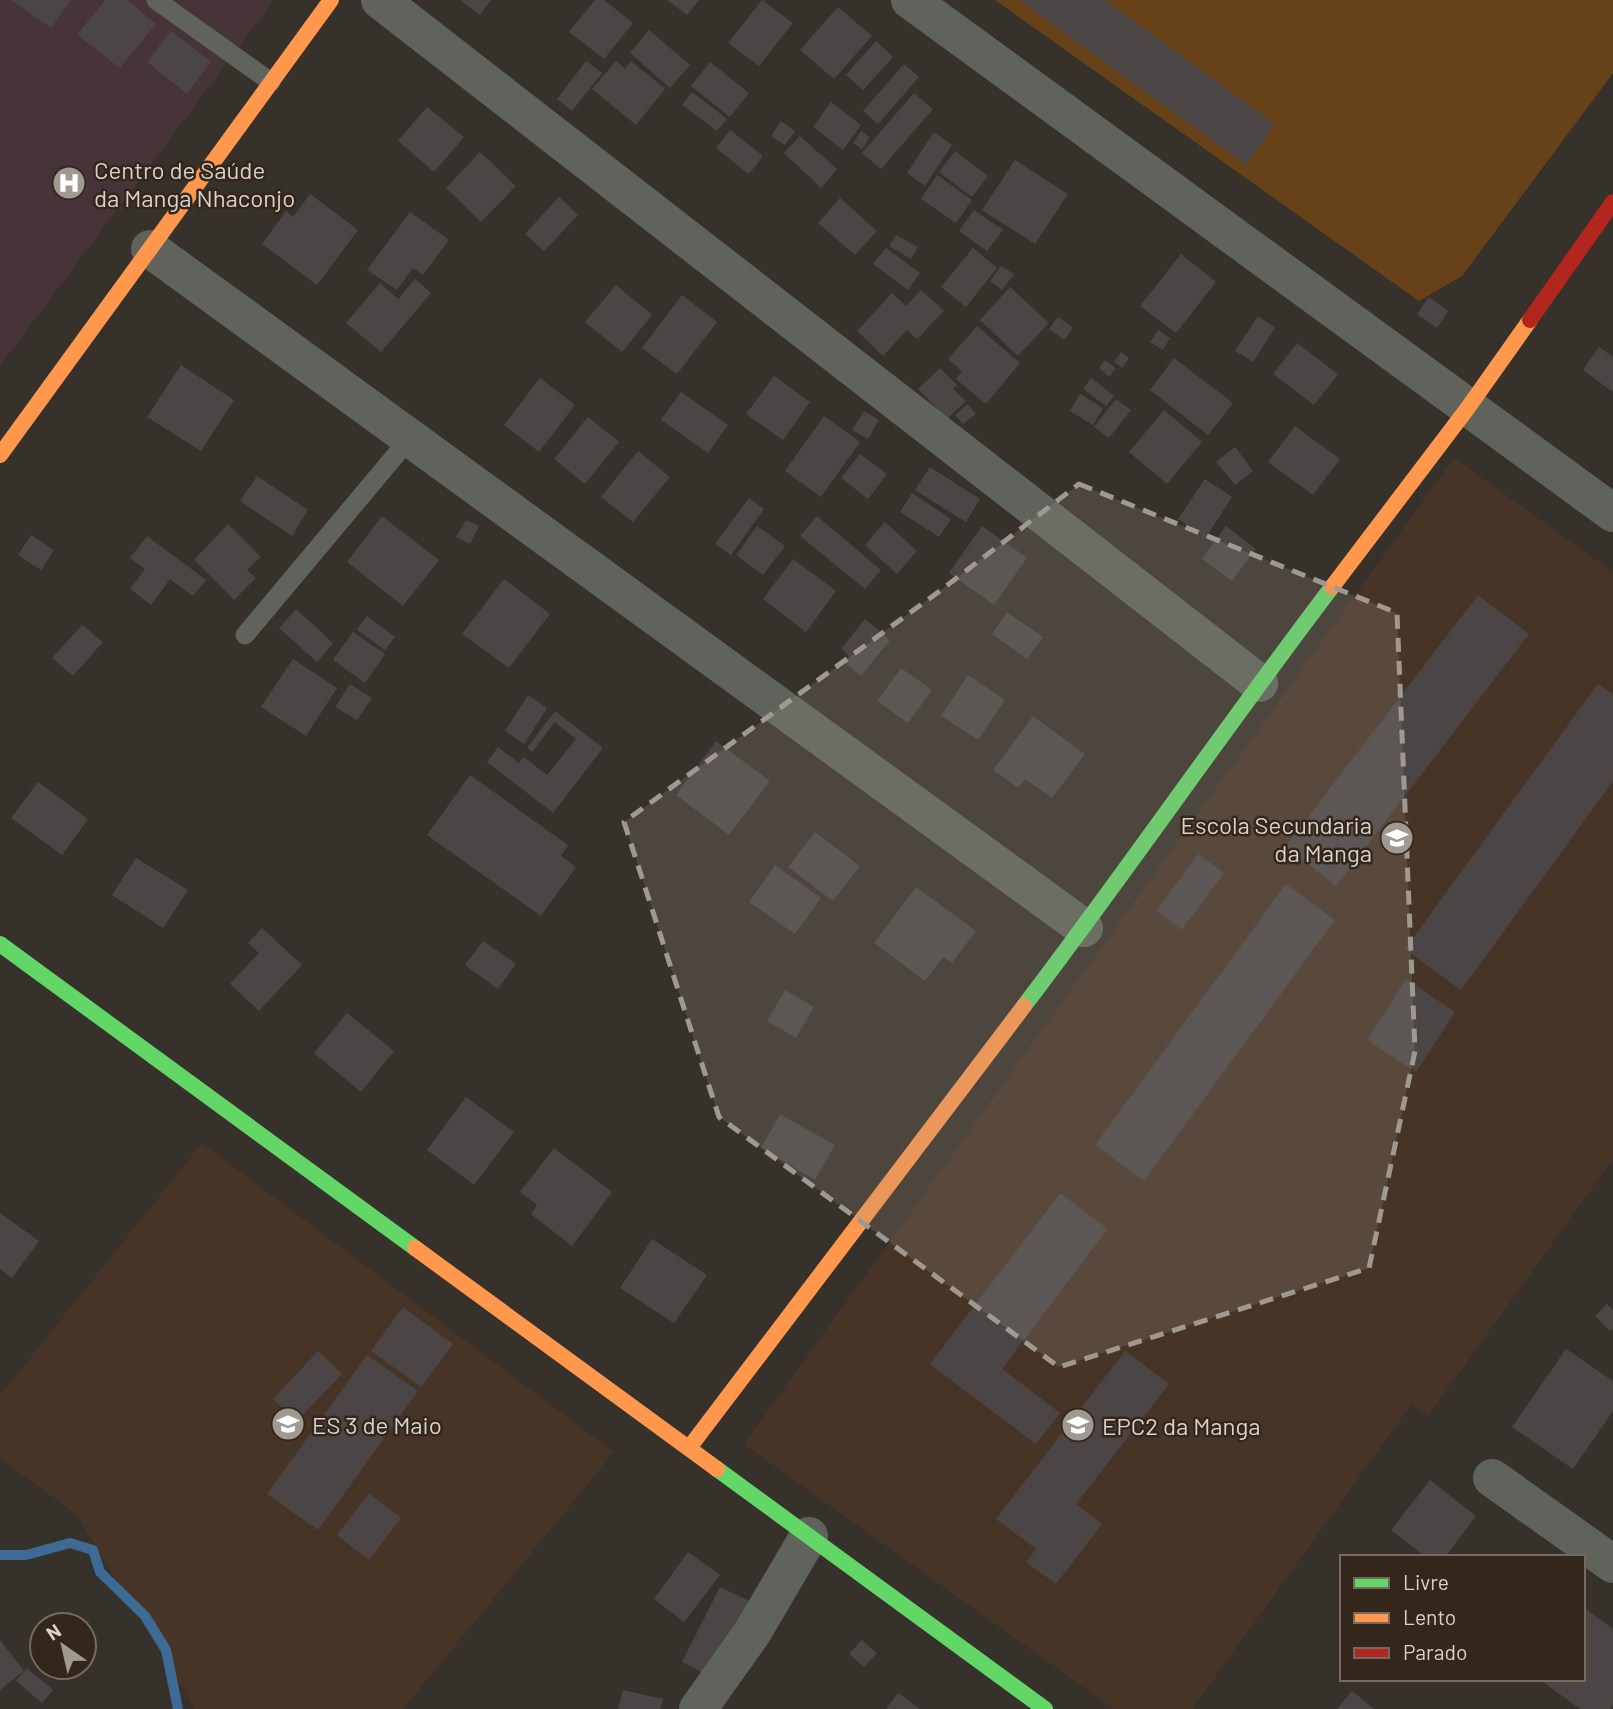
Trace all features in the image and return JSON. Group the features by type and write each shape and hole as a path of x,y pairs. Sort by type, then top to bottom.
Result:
{"street":[{"path":"0,455 331,0"},
{"path":"380,0 1259,683"},
{"path":"911,0 1467,409 1613,513"},
{"path":"689,1448 1084,928 1259,683 1467,409 1613,202"},
{"path":"150,249 1084,928"},
{"path":"0,944 1045,1709"},
{"path":"1492,1478 1613,1564"},
{"path":"698,1709 752,1633 809,1536"}],"lane":[{"path":"156,0 271,82"},
{"path":"245,635 410,438"}],"highlighted area":[{"path":"1079,484 1397,613 1415,1051 1369,1268 1059,1367 719,1117 624,822 937,593"}],"shaded area":[{"name":"Centro de Saúde da Manga Nhaconjo","path":"0,0 274,0 0,366"},
{"path":"995,0 1613,0 1613,73 1462,276 1419,301"},
{"name":"Escola Secundaria da Manga","path":"1454,458 1613,572 1613,1159 1428,1416 1411,1405 1192,1709 1114,1709 744,1444"},
{"name":"ES 3 de Maio","path":"202,1143 614,1452 403,1709 195,1709 76,1514 0,1458 0,1396"}],"building":[{"path":"11,0 71,0 51,28"},
{"path":"105,0 127,0 156,24 120,68 77,35"},
{"path":"460,0 491,0 480,15"},
{"path":"595,0 604,0 633,23 604,59 569,32"},
{"path":"667,0 699,0 687,15"},
{"path":"762,0 793,23 759,66 728,43"},
{"path":"1019,0 1105,0 1275,124 1246,165"},
{"path":"838,7 872,36 834,79 800,50"},
{"path":"649,30 690,65 670,88 630,53"},
{"path":"171,31 211,62 187,94 147,62"},
{"path":"876,41 893,57 863,90 846,75"},
{"path":"586,61 602,73 572,111 557,99"},
{"path":"616,61 625,69 631,61 665,89 636,125 592,89"},
{"path":"710,62 749,93 730,117 691,86"},
{"path":"904,64 919,77 878,124 863,111"},
{"path":"692,92 727,119 717,131 682,105"},
{"path":"914,93 933,109 881,169 862,153"},
{"path":"831,102 861,125 843,150 813,127"},
{"path":"427,107 464,137 434,172 398,141"},
{"path":"781,121 795,131 785,145 771,136"},
{"path":"730,130 763,156 749,174 716,148"},
{"path":"861,131 870,137 862,149 853,143"},
{"path":"934,132 952,145 925,186 907,173"},
{"path":"800,136 837,169 821,188 784,153"},
{"path":"955,151 988,176 972,197 939,172"},
{"path":"480,152 516,186 481,222 446,188"},
{"path":"1015,160 1068,194 1035,244 982,210"},
{"path":"937,175 972,200 956,223 921,199"},
{"path":"310,194 358,230 317,285 262,244 286,211 293,217"},
{"path":"559,197 578,215 544,251 525,234"},
{"path":"840,198 877,231 855,255 818,223"},
{"path":"974,210 1003,230 987,251 959,231"},
{"path":"410,212 449,240 423,275 413,268 397,290 367,270"},
{"path":"896,235 918,247 911,259 889,246"},
{"path":"886,248 920,273 908,290 873,264"},
{"path":"973,248 997,268 966,307 941,287"},
{"path":"1181,254 1216,282 1176,333 1140,306"},
{"path":"1001,266 1014,274 1002,290 990,281"},
{"path":"415,279 431,293 381,352 346,323 380,283 398,299"},
{"path":"616,285 652,315 622,352 585,322"},
{"path":"1010,287 1049,323 1018,356 980,320"},
{"path":"921,290 944,311 917,339 907,330 883,356 857,331 892,293 906,306"},
{"path":"682,295 717,322 677,374 642,348"},
{"path":"1429,297 1448,311 1437,328 1417,314"},
{"path":"1258,316 1275,328 1253,362 1235,351"},
{"path":"1058,317 1073,328 1064,340 1049,329"},
{"path":"977,326 1020,363 986,404 956,379 962,371 948,359"},
{"path":"1158,330 1170,338 1163,350 1150,342"},
{"path":"1297,343 1338,374 1314,405 1273,374"},
{"path":"1599,347 1613,357 1613,392 1583,370"},
{"path":"1121,352 1129,358 1122,368 1114,362"},
{"path":"1174,358 1233,403 1208,435 1150,390"},
{"path":"1105,360 1116,368 1109,377 1099,368"},
{"path":"181,365 234,400 201,451 147,417"},
{"path":"940,368 957,385 953,389 966,401 947,419 918,389"},
{"path":"774,376 810,402 783,440 746,414"},
{"path":"540,378 575,405 539,452 504,425"},
{"path":"1091,378 1114,396 1106,406 1083,389"},
{"path":"681,392 728,425 708,453 661,420"},
{"path":"1080,394 1103,408 1093,425 1070,411"},
{"path":"1116,399 1131,410 1109,438 1094,427"},
{"path":"968,404 976,414 963,424 955,415"},
{"path":"1164,410 1202,442 1167,484 1129,452"},
{"path":"864,411 879,420 868,439 852,430"},
{"path":"824,416 860,442 821,497 785,471"},
{"path":"588,417 619,442 585,484 554,459"},
{"path":"1295,426 1340,459 1313,495 1268,462"},
{"path":"1235,447 1253,471 1235,485 1216,462"},
{"path":"638,451 670,477 633,522 601,497"},
{"path":"860,454 887,474 868,499 841,478"},
{"path":"930,467 980,499 966,522 915,490"},
{"path":"257,476 308,510 292,536 240,501"},
{"path":"1205,479 1232,497 1206,537 1178,519"},
{"path":"912,493 951,519 939,537 900,512"},
{"path":"749,498 764,509 731,555 715,544"},
{"path":"382,516 439,560 403,606 347,562"},
{"path":"817,516 881,570 865,589 800,536"},
{"path":"466,520 479,526 470,544 456,537"},
{"path":"885,522 917,551 897,574 865,545"},
{"path":"228,524 261,557 247,570 256,578 234,600 194,560"},
{"path":"757,526 785,546 763,575 736,555"},
{"path":"982,526 1027,558 994,605 949,573"},
{"path":"1226,526 1256,549 1232,581 1202,559"},
{"path":"31,535 54,550 41,570 18,555"},
{"path":"147,536 206,580 193,596 170,579 151,605 130,589 145,569 130,558"},
{"path":"793,559 836,591 806,632 763,599"},
{"path":"504,579 550,614 509,668 462,634"},
{"path":"1478,595 1529,634 1336,886 1285,847"},
{"path":"296,609 333,643 317,662 279,628"},
{"path":"1007,612 1043,637 1027,659 992,634"},
{"path":"367,616 395,637 385,650 357,630"},
{"path":"865,619 890,640 861,676 844,662 849,656 841,649"},
{"path":"82,625 103,642 73,676 52,658"},
{"path":"353,632 385,654 365,683 333,660"},
{"path":"293,659 337,688 306,736 261,707"},
{"path":"901,668 932,690 908,723 877,701"},
{"path":"968,675 1005,700 978,740 941,716"},
{"path":"350,684 372,698 357,720 335,707"},
{"path":"1598,684 1613,695 1613,781 1461,990 1405,949"},
{"path":"528,695 547,708 524,744 505,731"},
{"path":"555,711 603,748 553,813 487,762 498,747 519,763 524,757 547,775 576,739 555,722 532,752 527,748"},
{"path":"1033,716 1085,754 1052,798 1025,779 1018,788 993,770"},
{"path":"716,741 770,781 729,835 676,795"},
{"path":"470,775 568,845 561,856 576,867 541,916 427,835"},
{"path":"38,782 88,819 62,855 11,818"},
{"path":"815,832 860,866 833,901 788,867"},
{"path":"1198,854 1224,873 1182,930 1156,911"},
{"path":"136,858 188,890 163,928 112,895"},
{"path":"775,865 821,898 795,934 749,902"},
{"path":"1286,884 1335,920 1144,1181 1095,1145"},
{"path":"916,887 976,931 952,963 943,957 925,981 874,943"},
{"path":"262,928 302,965 259,1011 230,984 259,953 248,943"},
{"path":"483,941 516,964 498,989 465,965"},
{"path":"1406,979 1455,1012 1416,1072 1367,1040"},
{"path":"785,990 814,1007 796,1038 767,1021"},
{"path":"347,1013 394,1051 361,1092 314,1053"},
{"path":"466,1097 514,1132 474,1185 427,1150"},
{"path":"780,1114 835,1145 815,1180 761,1148"},
{"path":"554,1148 612,1192 572,1246 531,1214 537,1205 520,1192"},
{"path":"1060,1193 1108,1229 1002,1369 1060,1413 1036,1444 930,1364"},
{"path":"0,1213 39,1241 12,1278 0,1269"},
{"path":"652,1239 707,1275 674,1323 620,1288"},
{"path":"1607,1304 1613,1310 1613,1329 1610,1331 1595,1316"},
{"path":"403,1307 453,1344 421,1387 371,1351"},
{"path":"1566,1349 1613,1381 1613,1411 1573,1469 1512,1427"},
{"path":"318,1351 342,1374 297,1421 273,1399"},
{"path":"1125,1351 1169,1384 1076,1504 1102,1524 1056,1584 1026,1562 1036,1549 996,1519"},
{"path":"367,1355 418,1391 318,1530 267,1494"},
{"path":"1430,1480 1476,1516 1447,1555 1423,1555 1391,1530"},
{"path":"369,1493 401,1518 369,1560 337,1535"},
{"path":"688,1552 720,1575 684,1622 654,1599"},
{"path":"720,1587 756,1604 709,1676 682,1662"},
{"path":"1585,1608 1613,1629 1613,1705 1610,1709 1580,1709 1542,1681 1585,1681"},
{"path":"0,1640 24,1671 0,1690"},
{"path":"862,1640 877,1653 864,1667 849,1654"},
{"path":"27,1668 28,1681 42,1681 53,1690 42,1703 16,1681"},
{"path":"623,1690 663,1699 660,1709 618,1709"},
{"path":"1352,1691 1374,1709 1337,1709"},
{"path":"898,1693 920,1709 886,1709"}],"waterway":[{"path":"0,1555 26,1555 70,1543 93,1550 100,1572 145,1616 166,1650 178,1709"}],"traffic: fast":[{"path":"1024,1006 1332,587"},
{"path":"0,944 415,1248"},
{"path":"717,1469 1045,1709"}],"traffic: slow":[{"path":"0,455 331,0"},
{"path":"1332,587 1467,409 1530,320"},
{"path":"689,1448 1024,1006"},
{"path":"415,1248 717,1469"}],"traffic: jam":[{"path":"1530,320 1613,202"}],"place":[{"name":"Centro de Saúde da Manga Nhaconjo","path":"69,183"},
{"name":"Escola Secundaria da Manga","path":"1397,838"},
{"name":"ES 3 de Maio","path":"288,1424"},
{"name":"EPC2 da Manga","path":"1078,1425"}]}
